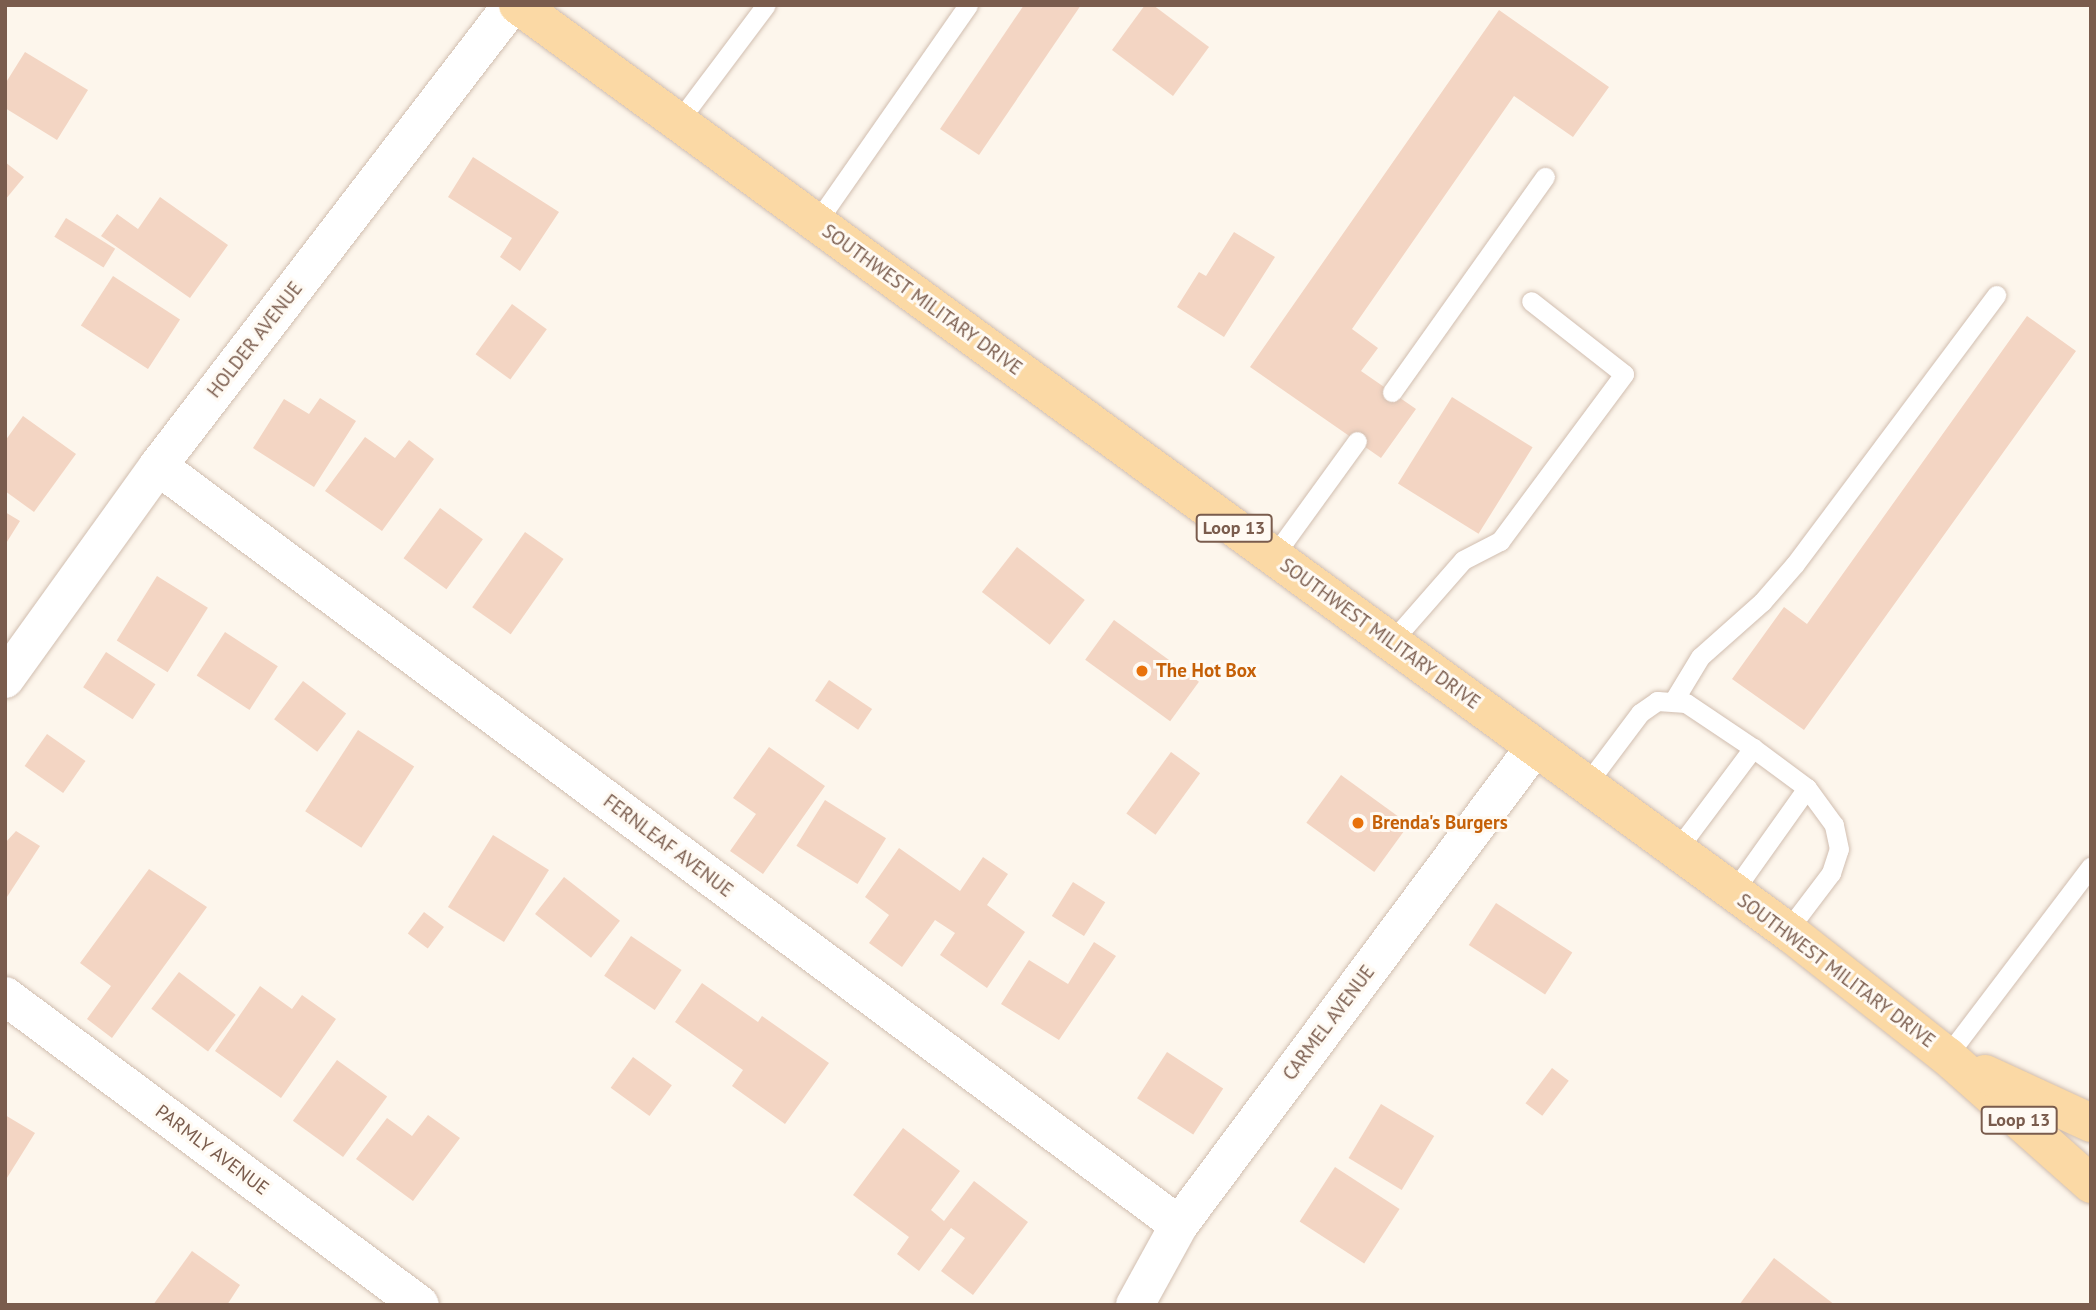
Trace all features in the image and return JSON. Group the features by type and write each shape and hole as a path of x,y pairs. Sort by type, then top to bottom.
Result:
{"main road":[{"name":"SOUTHWEST MILITARY DRIVE","path":"518,5 1273,557 1393,640 1534,748 1787,931 1947,1056 2091,1184"},
{"path":"1947,1056 2091,1123"}],"street":[{"name":"HOLDER AVENUE","path":"5,679 158,466 512,5"},
{"name":"FERNLEAF AVENUE","path":"158,466 1179,1225"},
{"name":"CARMEL AVENUE","path":"1135,1305 1179,1225 1534,748"},
{"name":"PARMLY AVENUE","path":"5,996 420,1305"}],"lane":[{"path":"678,122 766,5"},
{"path":"816,223 968,5"},
{"path":"1392,392 1545,177"},
{"path":"1674,700 1700,657 1762,602 1795,564 1996,295"},
{"path":"1393,640 1463,561 1500,541 1624,374 1531,302"},
{"path":"1273,557 1357,442"},
{"path":"1586,785 1640,713 1657,701 1674,700 1753,748 1807,788 1834,825 1839,849 1830,873 1787,931"},
{"path":"1676,851 1753,748"},
{"path":"1733,892 1807,788"},
{"path":"1947,1056 2091,866"}],"building":[{"path":"1024,5 1081,5 979,155 940,129"},
{"path":"1145,5 1153,5 1209,47 1173,96 1112,50"},
{"path":"1499,10 1609,87 1573,137 1514,96 1352,329 1378,348 1361,371 1416,409 1381,458 1250,367"},
{"path":"25,52 88,90 57,140 5,108 5,84"},
{"path":"473,157 559,212 520,271 500,257 512,238 448,197"},
{"path":"5,162 24,177 5,200"},
{"path":"160,197 228,245 190,298 101,236 117,214 138,229"},
{"path":"66,218 115,249 104,267 54,237"},
{"path":"1234,232 1275,257 1224,337 1177,307 1199,272 1206,276"},
{"path":"113,276 180,320 148,369 81,325"},
{"path":"512,304 547,329 510,379 476,354"},
{"path":"2027,316 2076,351 1804,730 1732,679 1784,607 1807,624"},
{"path":"1452,397 1533,447 1479,534 1398,484"},
{"path":"320,398 356,421 314,487 253,448 284,399 309,414"},
{"path":"23,416 76,454 34,512 5,491 5,441"},
{"path":"365,437 395,458 409,440 434,459 382,531 325,491"},
{"path":"440,508 483,539 446,589 404,558"},
{"path":"5,512 20,521 5,545"},
{"path":"525,532 564,559 511,634 472,607"},
{"path":"1017,547 1085,600 1050,645 982,592"},
{"path":"157,576 208,608 168,672 117,640"},
{"name":"The Hot Box","path":"1114,620 1199,682 1170,721 1085,660"},
{"path":"225,632 278,666 250,710 197,676"},
{"path":"106,652 155,684 133,719 83,687"},
{"path":"829,680 872,709 858,730 815,701"},
{"path":"303,681 346,713 317,752 274,719"},
{"path":"358,730 414,766 361,848 305,811"},
{"path":"47,734 86,761 63,793 25,766"},
{"path":"769,747 825,786 763,874 730,851 756,814 733,798"},
{"path":"1171,752 1200,773 1155,835 1126,813"},
{"name":"Brenda's Burgers","path":"1341,775 1409,824 1374,872 1306,823"},
{"path":"825,800 886,838 857,884 796,846"},
{"path":"16,831 40,846 5,900 5,843"},
{"path":"493,835 549,870 504,942 448,907"},
{"path":"899,848 960,891 983,857 1008,874 987,905 1025,932 987,988 940,955 955,933 935,920 902,967 869,943 889,915 865,897"},
{"path":"149,869 207,907 112,1038 87,1019 111,986 80,963"},
{"path":"564,877 620,921 591,958 535,914"},
{"path":"1073,882 1105,902 1084,936 1052,916"},
{"path":"1496,903 1572,953 1545,994 1469,945"},
{"path":"424,912 444,927 428,949 408,934"},
{"path":"631,936 682,970 655,1010 604,976"},
{"path":"1094,942 1116,956 1059,1040 1001,1004 1029,960 1068,984"},
{"path":"179,972 236,1015 208,1051 151,1009"},
{"path":"702,983 758,1022 762,1016 829,1063 785,1124 732,1086 743,1070 675,1022"},
{"path":"260,986 292,1009 302,995 336,1019 281,1098 215,1051"},
{"path":"1167,1052 1223,1088 1193,1135 1137,1098"},
{"path":"633,1057 672,1085 649,1116 611,1088"},
{"path":"337,1060 387,1096 343,1157 293,1121"},
{"path":"1552,1068 1569,1081 1542,1116 1526,1103"},
{"path":"1381,1104 1434,1136 1402,1190 1349,1158"},
{"path":"5,1115 35,1133 5,1181"},
{"path":"428,1115 460,1138 413,1201 356,1159 387,1118 412,1136"},
{"path":"903,1128 960,1171 931,1210 944,1221 974,1181 1028,1222 973,1295 941,1271 965,1238 951,1228 919,1271 897,1254 909,1237 853,1195"},
{"path":"1335,1167 1400,1209 1364,1263 1300,1222"},
{"path":"192,1251 240,1285 227,1305 153,1305"},
{"path":"1774,1258 1835,1305 1739,1305"}],"place":[{"name":"The Hot Box","path":"1142,671"},
{"name":"Brenda's Burgers","path":"1358,823"}]}
